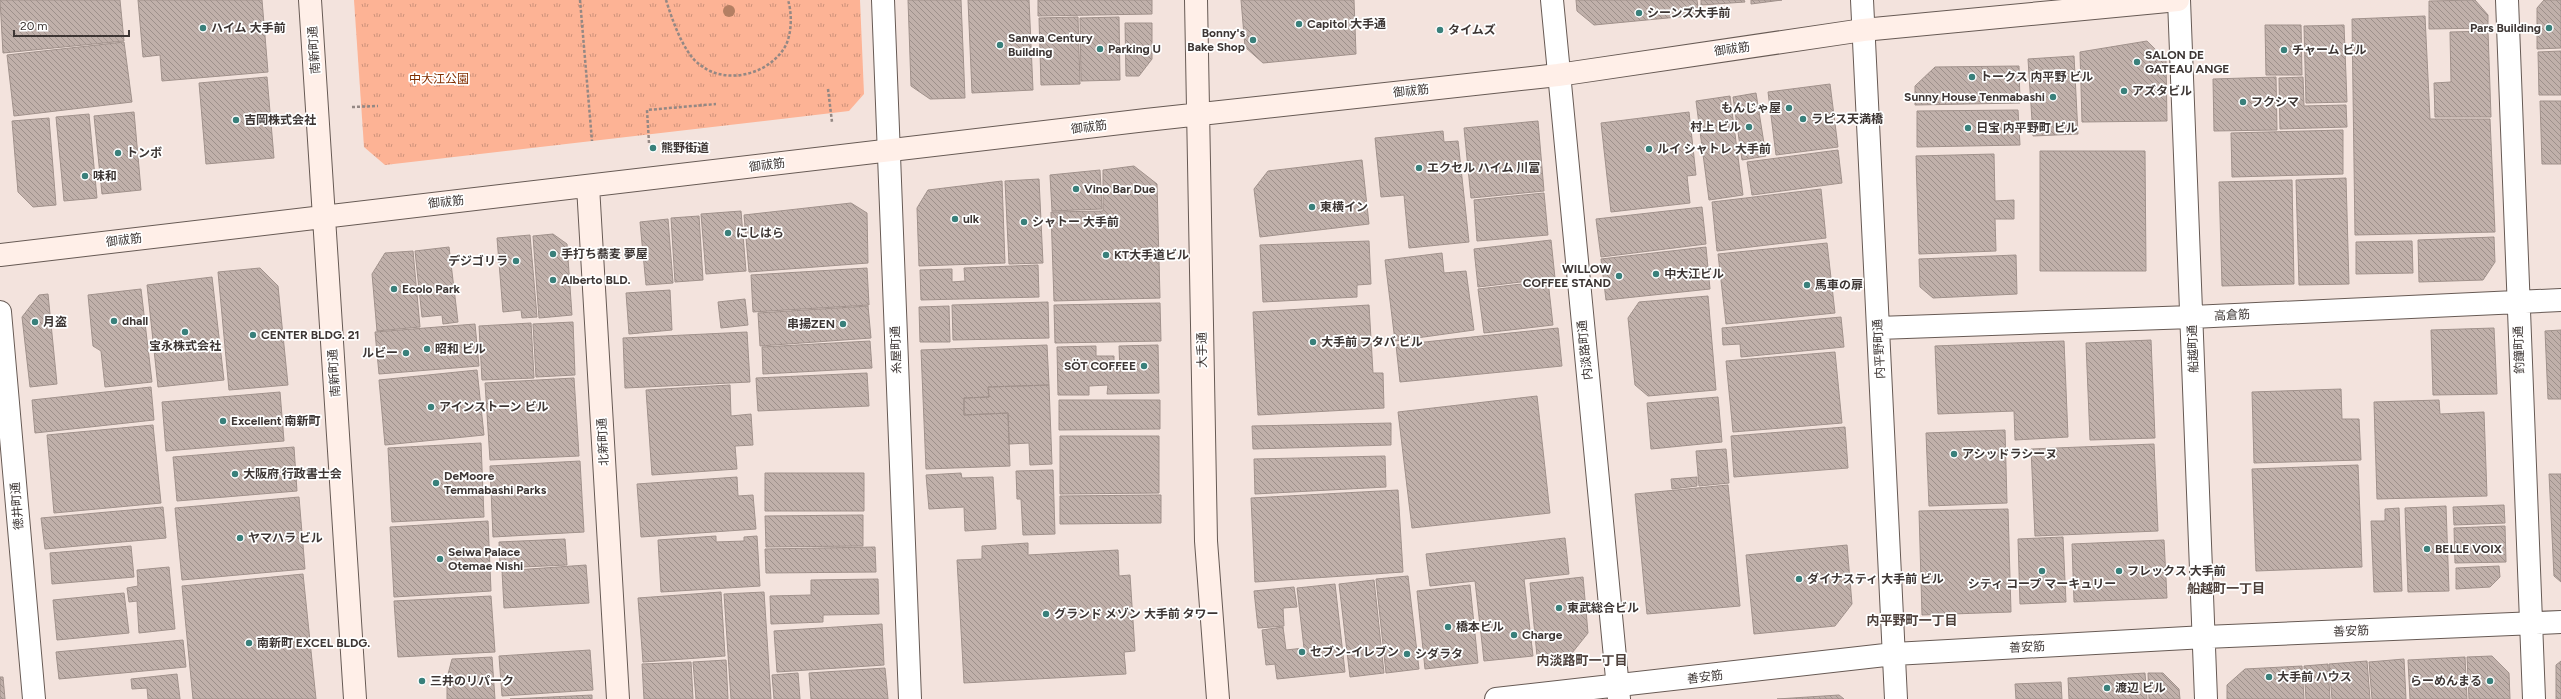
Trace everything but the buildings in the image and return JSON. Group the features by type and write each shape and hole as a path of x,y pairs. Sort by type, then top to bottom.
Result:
{"street":[{"name":"南新町通","path":"310,0 355,699"},
{"name":"糸屋町通","path":"883,0 910,699"},
{"name":"大手通","path":"1196,0 1206,541 1218,699"},
{"name":"内淡路町通","path":"1552,0 1618,693"},
{"name":"内平野町通","path":"1862,0 1896,699"},
{"name":"御祓筋","path":"0,255 1198,114 1558,75 1863,30 2179,0"},
{"name":"船越町通","path":"2179,0 2205,637 2206,699"},
{"name":"釣鐘町通","path":"2507,0 2517,301 2534,699"},
{"name":"北新町通","path":"588,186 618,699"},
{"name":"高倉筋","path":"1878,328 2192,317 2561,300"},
{"name":"徳井町通","path":"0,312 34,699"},
{"name":"善安筋","path":"1496,699 1618,693 1894,654 2205,637 2561,622"}],"path":[{"path":"580,0 592,141"},
{"path":"666,0 678,34 699,64 720,74 736,77 756,71 776,57 786,44 790,25 788,0"},
{"path":"828,88 832,122"},
{"path":"649,143 647,110 716,104"},
{"path":"352,107 378,106"}],"green space":[{"name":"中大江公園","path":"354,0 860,0 864,94 849,111 385,165 364,147"}],"place":[{"name":"シーンズ大手前","path":"1639,13"},
{"name":"Capitol 大手通","path":"1299,24"},
{"name":"ハイム 大手前","path":"203,28"},
{"name":"Pars Building","path":"2549,28"},
{"name":"タイムズ","path":"1440,30"},
{"name":"Bonny's Bake Shop","path":"1253,40"},
{"name":"Sanwa Century Building","path":"1000,45"},
{"name":"Parking U","path":"1100,49"},
{"name":"チャーム ビル","path":"2284,50"},
{"name":"SALON DE GATEAU ANGE","path":"2137,62"},
{"name":"トークス 内平野 ビル","path":"1972,77"},
{"name":"アズタビル","path":"2124,91"},
{"name":"Sunny House Tenmabashi","path":"2053,97"},
{"name":"フクシマ","path":"2243,102"},
{"name":"もんじゃ屋","path":"1789,108"},
{"name":"ラピス天満橋","path":"1803,119"},
{"name":"吉岡株式会社","path":"236,120"},
{"name":"村上 ビル","path":"1749,127"},
{"name":"日宝 内平野町 ビル","path":"1968,128"},
{"name":"熊野街道","path":"653,148"},
{"name":"ルイ シャトレ 大手前","path":"1649,149"},
{"name":"トンボ","path":"118,153"},
{"name":"エクセル ハイム 川富","path":"1419,168"},
{"name":"味和","path":"85,176"},
{"name":"Vino Bar Due","path":"1076,189"},
{"name":"東横イン","path":"1312,207"},
{"name":"ulk","path":"955,219"},
{"name":"シャトー 大手前","path":"1024,222"},
{"name":"にしはら","path":"728,233"},
{"name":"手打ち蕎麦 夢屋","path":"553,254"},
{"name":"KT大手道ビル","path":"1106,255"},
{"name":"デジゴリラ","path":"516,261"},
{"name":"中大江ビル","path":"1656,274"},
{"name":"WILLOW COFFEE STAND","path":"1619,276"},
{"name":"Alberto BLD.","path":"553,280"},
{"name":"馬車の扉","path":"1807,285"},
{"name":"Ecolo Park","path":"394,289"},
{"name":"dhall","path":"114,321"},
{"name":"月盗","path":"35,322"},
{"name":"串揚ZEN","path":"843,324"},
{"name":"宝永株式会社","path":"185,332"},
{"name":"CENTER BLDG. 21","path":"253,335"},
{"name":"大手前 フタバ ビル","path":"1313,342"},
{"name":"昭和 ビル","path":"427,349"},
{"name":"ルビー","path":"406,353"},
{"name":"SÖT COFFEE","path":"1144,366"},
{"name":"アインストーン ビル","path":"431,407"},
{"name":"Excellent 南新町","path":"223,421"},
{"name":"アシッドラシーヌ","path":"1954,454"},
{"name":"大阪府 行政書士会","path":"235,474"},
{"name":"DeMoore Temmabashi Parks","path":"436,483"},
{"name":"ヤマハラ ビル","path":"240,538"},
{"name":"BELLE VOIX","path":"2427,549"},
{"name":"Seiwa Palace Otemae Nishi","path":"440,559"},
{"name":"シティ コープ マーキュリー","path":"2042,571"},
{"name":"フレックス 大手前","path":"2119,571"},
{"name":"ダイナスティ 大手前 ビル","path":"1799,579"},
{"name":"東武総合ビル","path":"1559,608"},
{"name":"グランド メゾン 大手前 タワー","path":"1046,614"},
{"name":"橋本ビル","path":"1448,627"},
{"name":"Charge","path":"1514,635"},
{"name":"南新町 EXCEL BLDG.","path":"249,643"},
{"name":"セブン-イレブン","path":"1302,652"},
{"name":"シダラタ","path":"1407,654"},
{"name":"大手前 ハウス","path":"2269,677"},
{"name":"三井のリパーク","path":"422,681"},
{"name":"らーめんまる","path":"2490,681"},
{"name":"渡辺 ビル","path":"2107,688"}],"district":[{"name":"船越町一丁目","path":"2226,588"},
{"name":"内平野町一丁目","path":"1912,620"},
{"name":"内淡路町一丁目","path":"1582,660"}]}
